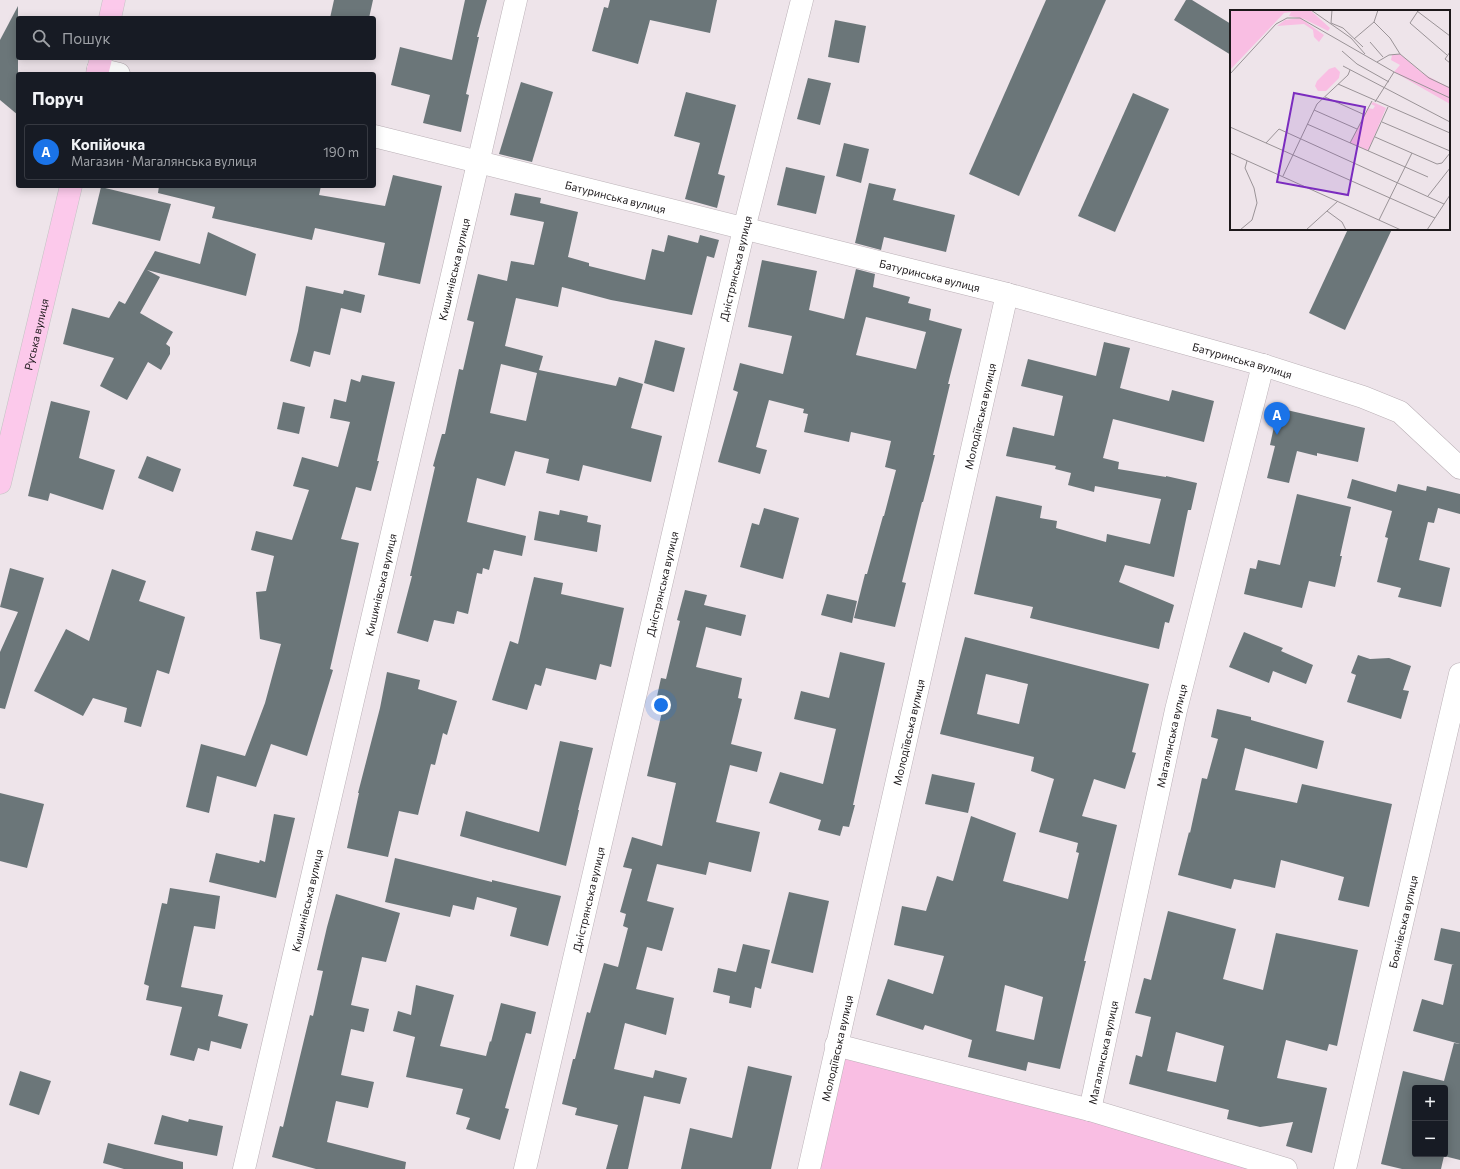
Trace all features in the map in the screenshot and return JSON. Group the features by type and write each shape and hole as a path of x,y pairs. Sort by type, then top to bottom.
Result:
{"main road":[{"path":"110,16 114,0"},
{"name":"Руська вулиця","path":"0,483 71,188"}],"street":[{"name":"Кишинівська вулиця","path":"244,1169 516,0"},
{"name":"Дністрянська вулиця","path":"525,1169 744,229 802,0"},
{"path":"99,67 113,72"},
{"name":"Батуринська вулиця","path":"376,136 1007,294 1263,365 1363,397 1400,412 1460,468"},
{"name":"Молодіївська вулиця","path":"809,1169 836,1044 1007,294"},
{"name":"Магалянська вулиця","path":"1090,1110 1176,710 1263,365"},
{"name":"Боянівська вулиця","path":"1345,1169 1460,674"},
{"path":"836,1044 1090,1110 1286,1169"}],"shaded area":[{"path":"836,1044 1287,1169 808,1169"}],"building":[{"path":"334,0 373,0 369,16 330,16"},
{"path":"465,0 487,0 477,37 479,37 466,94 469,95 461,132 423,123 430,95 391,85 400,47 452,60"},
{"path":"610,0 717,0 710,33 650,20 638,64 592,51 604,7 608,8"},
{"path":"1046,0 1106,0 1019,196 969,174"},
{"path":"1186,0 1192,0 1230,23 1230,54 1174,20"},
{"path":"18,6 18,16 16,16 16,60 18,60 18,72 16,72 16,113 0,100 0,40"},
{"path":"835,20 866,26 859,63 828,57"},
{"path":"808,78 831,83 820,125 797,119"},
{"path":"521,82 553,92 532,162 499,154"},
{"path":"686,92 736,105 718,174 725,176 717,208 685,199 700,143 674,136"},
{"path":"1133,93 1169,109 1115,232 1078,216"},
{"path":"844,143 869,149 861,183 836,176"},
{"path":"786,167 825,176 816,214 777,205"},
{"path":"393,175 442,186 420,284 378,275 385,243 315,228 312,240 212,218 215,207 158,193 159,188 321,188 319,195 385,206"},
{"path":"869,183 896,189 893,200 955,215 946,252 884,237 881,250 855,243"},
{"path":"101,188 171,204 160,241 92,224"},
{"path":"515,193 541,198 540,203 578,212 568,257 589,263 589,266 645,280 652,249 664,252 668,235 698,243 700,235 719,240 714,258 707,256 692,315 611,300 562,287 558,307 516,298 505,346 543,356 539,370 616,386 619,377 643,384 631,428 662,436 651,482 583,465 579,481 546,473 549,459 515,451 505,486 477,478 467,522 526,536 522,556 494,550 489,570 483,568 482,574 477,573 468,614 457,611 454,624 434,620 428,642 397,633 412,576 410,576 435,467 433,466 442,434 445,434 459,369 463,370 474,322 467,320 478,274 507,281 511,261 534,265 544,222 510,215","holes":["501,364 537,373 526,421 490,413"]},
{"path":"1348,230 1392,230 1345,330 1309,313"},
{"path":"208,232 256,254 246,296 147,270 160,277 140,313 173,332 166,344 170,347 170,354 161,370 148,362 127,400 100,386 114,358 63,344 72,308 109,318 119,301 125,304 155,251 200,264"},
{"path":"762,260 817,271 809,310 844,319 856,269 875,274 873,287 910,297 908,303 931,309 929,320 962,329 948,384 950,384 933,455 935,455 902,582 906,583 895,627 854,618 865,574 867,574 896,470 885,467 891,441 851,432 849,442 804,432 808,414 803,413 804,409 769,400 756,447 767,450 760,474 718,462 738,392 733,390 740,363 783,374 792,336 748,327","holes":["866,317 926,332 916,369 856,355"]},
{"path":"306,286 343,294 344,290 365,295 361,313 341,308 330,355 314,351 310,367 290,361 298,331"},
{"path":"655,340 685,348 674,392 644,383"},
{"path":"1104,342 1130,348 1120,388 1169,401 1172,390 1214,401 1204,442 1113,419 1103,458 1119,462 1118,469 1166,476 1197,483 1191,510 1188,510 1174,577 1125,565 1119,582 1174,605 1169,623 1165,622 1159,649 1030,618 1033,607 974,594 996,496 1042,506 1040,518 1057,521 1056,528 1106,542 1107,534 1150,544 1161,499 1095,486 1094,492 1068,485 1071,473 1055,469 1056,466 1006,456 1013,427 1054,436 1063,396 1021,386 1028,359 1096,376"},
{"path":"362,375 395,382 377,461 379,461 371,491 356,487 341,539 359,543 330,669 333,670 307,756 271,744 256,787 217,776 209,813 186,807 201,744 245,756 265,703 281,644 260,639 256,592 266,591 274,556 251,550 256,531 292,540 309,490 293,486 302,457 338,467 350,422 330,418 334,399 346,402 351,379 360,382"},
{"path":"51,401 90,411 79,458 115,470 103,510 50,493 48,501 28,496"},
{"path":"283,402 305,407 299,434 277,429"},
{"path":"1278,408 1365,428 1358,462 1317,453 1317,456 1297,451 1289,483 1267,478 1275,446 1270,445"},
{"path":"147,456 181,469 173,492 138,478"},
{"path":"1352,479 1396,492 1398,484 1426,491 1427,486 1460,494 1460,514 1438,508 1434,523 1428,522 1419,560 1450,568 1441,607 1398,597 1401,588 1377,582 1388,538 1385,537 1392,511 1347,498"},
{"path":"1297,494 1351,507 1335,587 1309,581 1302,608 1244,594 1250,568 1256,569 1258,560 1280,565"},
{"path":"764,508 799,518 783,579 740,567 752,523 759,525"},
{"path":"560,510 588,516 587,522 601,525 597,552 534,540 539,511 559,515"},
{"path":"10,568 44,578 5,709 0,708 0,652 18,612 0,607"},
{"path":"112,569 146,581 139,601 185,617 169,674 157,670 141,727 124,722 127,708 93,698 83,716 34,691 66,629 89,641"},
{"path":"534,577 563,583 561,594 624,608 611,667 600,664 596,680 546,668 541,686 535,684 527,710 492,700 510,641 518,644"},
{"path":"685,590 707,595 704,605 746,615 741,636 706,627 696,667 742,678 738,698 742,699 731,744 762,752 757,772 730,765 716,822 760,832 751,872 709,862 706,875 657,864 647,901 674,908 662,951 647,947 636,989 674,998 666,1035 625,1023 614,1069 653,1078 655,1070 687,1078 680,1104 644,1096 628,1169 606,1169 618,1125 575,1115 577,1108 562,1104 587,1012 590,1013 604,963 618,967 628,928 623,926 626,914 620,912 632,869 623,867 632,837 662,846 676,783 647,776 662,712 654,710 661,678 666,679 680,621 677,620"},
{"path":"827,594 857,601 852,623 821,615"},
{"path":"1244,632 1283,648 1281,651 1313,665 1306,684 1273,671 1269,683 1229,667"},
{"path":"965,637 1149,684 1132,752 1136,753 1125,789 1094,779 1082,816 1117,825 1060,1069 1028,1062 1026,1071 968,1057 972,1040 925,1025 923,1030 876,1015 888,979 933,994 944,956 894,945 902,906 926,911 937,876 953,881 971,816 1016,833 1003,881 1068,899 1079,853 1076,852 1078,843 1039,832 1054,779 1031,771 1034,757 940,734","holes":["986,674 1028,684 1019,724 977,714","1005,985 1043,997 1034,1040 996,1031"]},
{"path":"840,652 885,663 853,805 855,805 849,827 843,826 840,836 818,830 821,820 769,803 780,772 823,784 836,729 794,719 801,691 829,698"},
{"path":"1358,655 1370,659 1389,658 1411,666 1403,690 1409,691 1401,719 1347,702 1356,675 1351,673"},
{"path":"387,672 420,680 418,689 457,701 447,735 443,733 435,765 431,764 418,815 399,811 388,857 347,848 358,793 380,708"},
{"path":"1217,709 1251,717 1251,720 1324,741 1317,769 1245,748 1235,790 1297,803 1302,784 1392,804 1369,907 1338,900 1344,877 1281,860 1275,888 1234,879 1231,889 1178,875 1189,832 1190,833 1202,778 1207,779 1218,739 1211,737"},
{"path":"560,741 593,748 566,866 460,836 466,811 539,832"},
{"path":"932,774 975,783 968,813 925,804"},
{"path":"0,793 44,804 27,868 0,861"},
{"path":"274,814 295,818 276,898 209,882 216,853 259,863 260,860 265,862"},
{"path":"395,858 492,882 492,880 561,896 548,946 510,936 517,908 477,897 474,910 453,905 450,917 385,902"},
{"path":"170,888 220,896 215,929 194,926 181,987 223,995 218,1016 248,1024 241,1049 211,1041 209,1051 198,1048 194,1061 170,1055 182,1007 146,1000 149,986 144,984 162,903 167,904"},
{"path":"789,892 829,901 813,973 771,963"},
{"path":"336,894 400,913 386,962 362,957 351,1005 369,1009 364,1032 351,1029 341,1075 374,1082 368,1108 336,1101 327,1142 406,1162 405,1169 316,1169 272,1157 280,1126 283,1127 310,1015 313,1016 323,971 317,970"},
{"path":"1168,911 1236,929 1223,979 1263,990 1276,933 1358,950 1337,1046 1329,1044 1327,1051 1286,1040 1277,1078 1327,1088 1312,1153 1286,1146 1293,1122 1260,1127 1227,1119 1229,1110 1129,1084 1136,1055 1142,1057 1151,1017 1135,1013 1144,978 1151,980","holes":["1176,1032 1224,1046 1216,1082 1167,1071"]},
{"path":"1441,928 1460,932 1460,1044 1413,1031 1422,999 1443,1005 1452,965 1454,965 1434,960"},
{"path":"743,944 770,950 761,989 755,987 751,1008 729,1003 730,996 713,992 718,968 736,972"},
{"path":"416,985 454,995 440,1046 486,1056 501,1003 536,1012 531,1034 526,1033 505,1108 509,1109 500,1140 466,1129 470,1118 456,1114 463,1089 406,1077 415,1037 393,1031 398,1011 411,1015"},
{"path":"1454,1043 1460,1044 1460,1160 1448,1157 1448,1085 1412,1085 1412,1157 1444,1157 1441,1169 1402,1169 1381,1164 1403,1071 1444,1081"},
{"path":"748,1066 792,1076 771,1169 681,1169 690,1128 732,1138"},
{"path":"20,1071 51,1081 39,1115 9,1105"},
{"path":"162,1115 188,1122 189,1119 223,1126 217,1156 154,1144"},
{"path":"108,1143 183,1162 183,1169 124,1169 103,1163"}],"place":[{"name":"Копійочка","path":"1277,435"}]}
